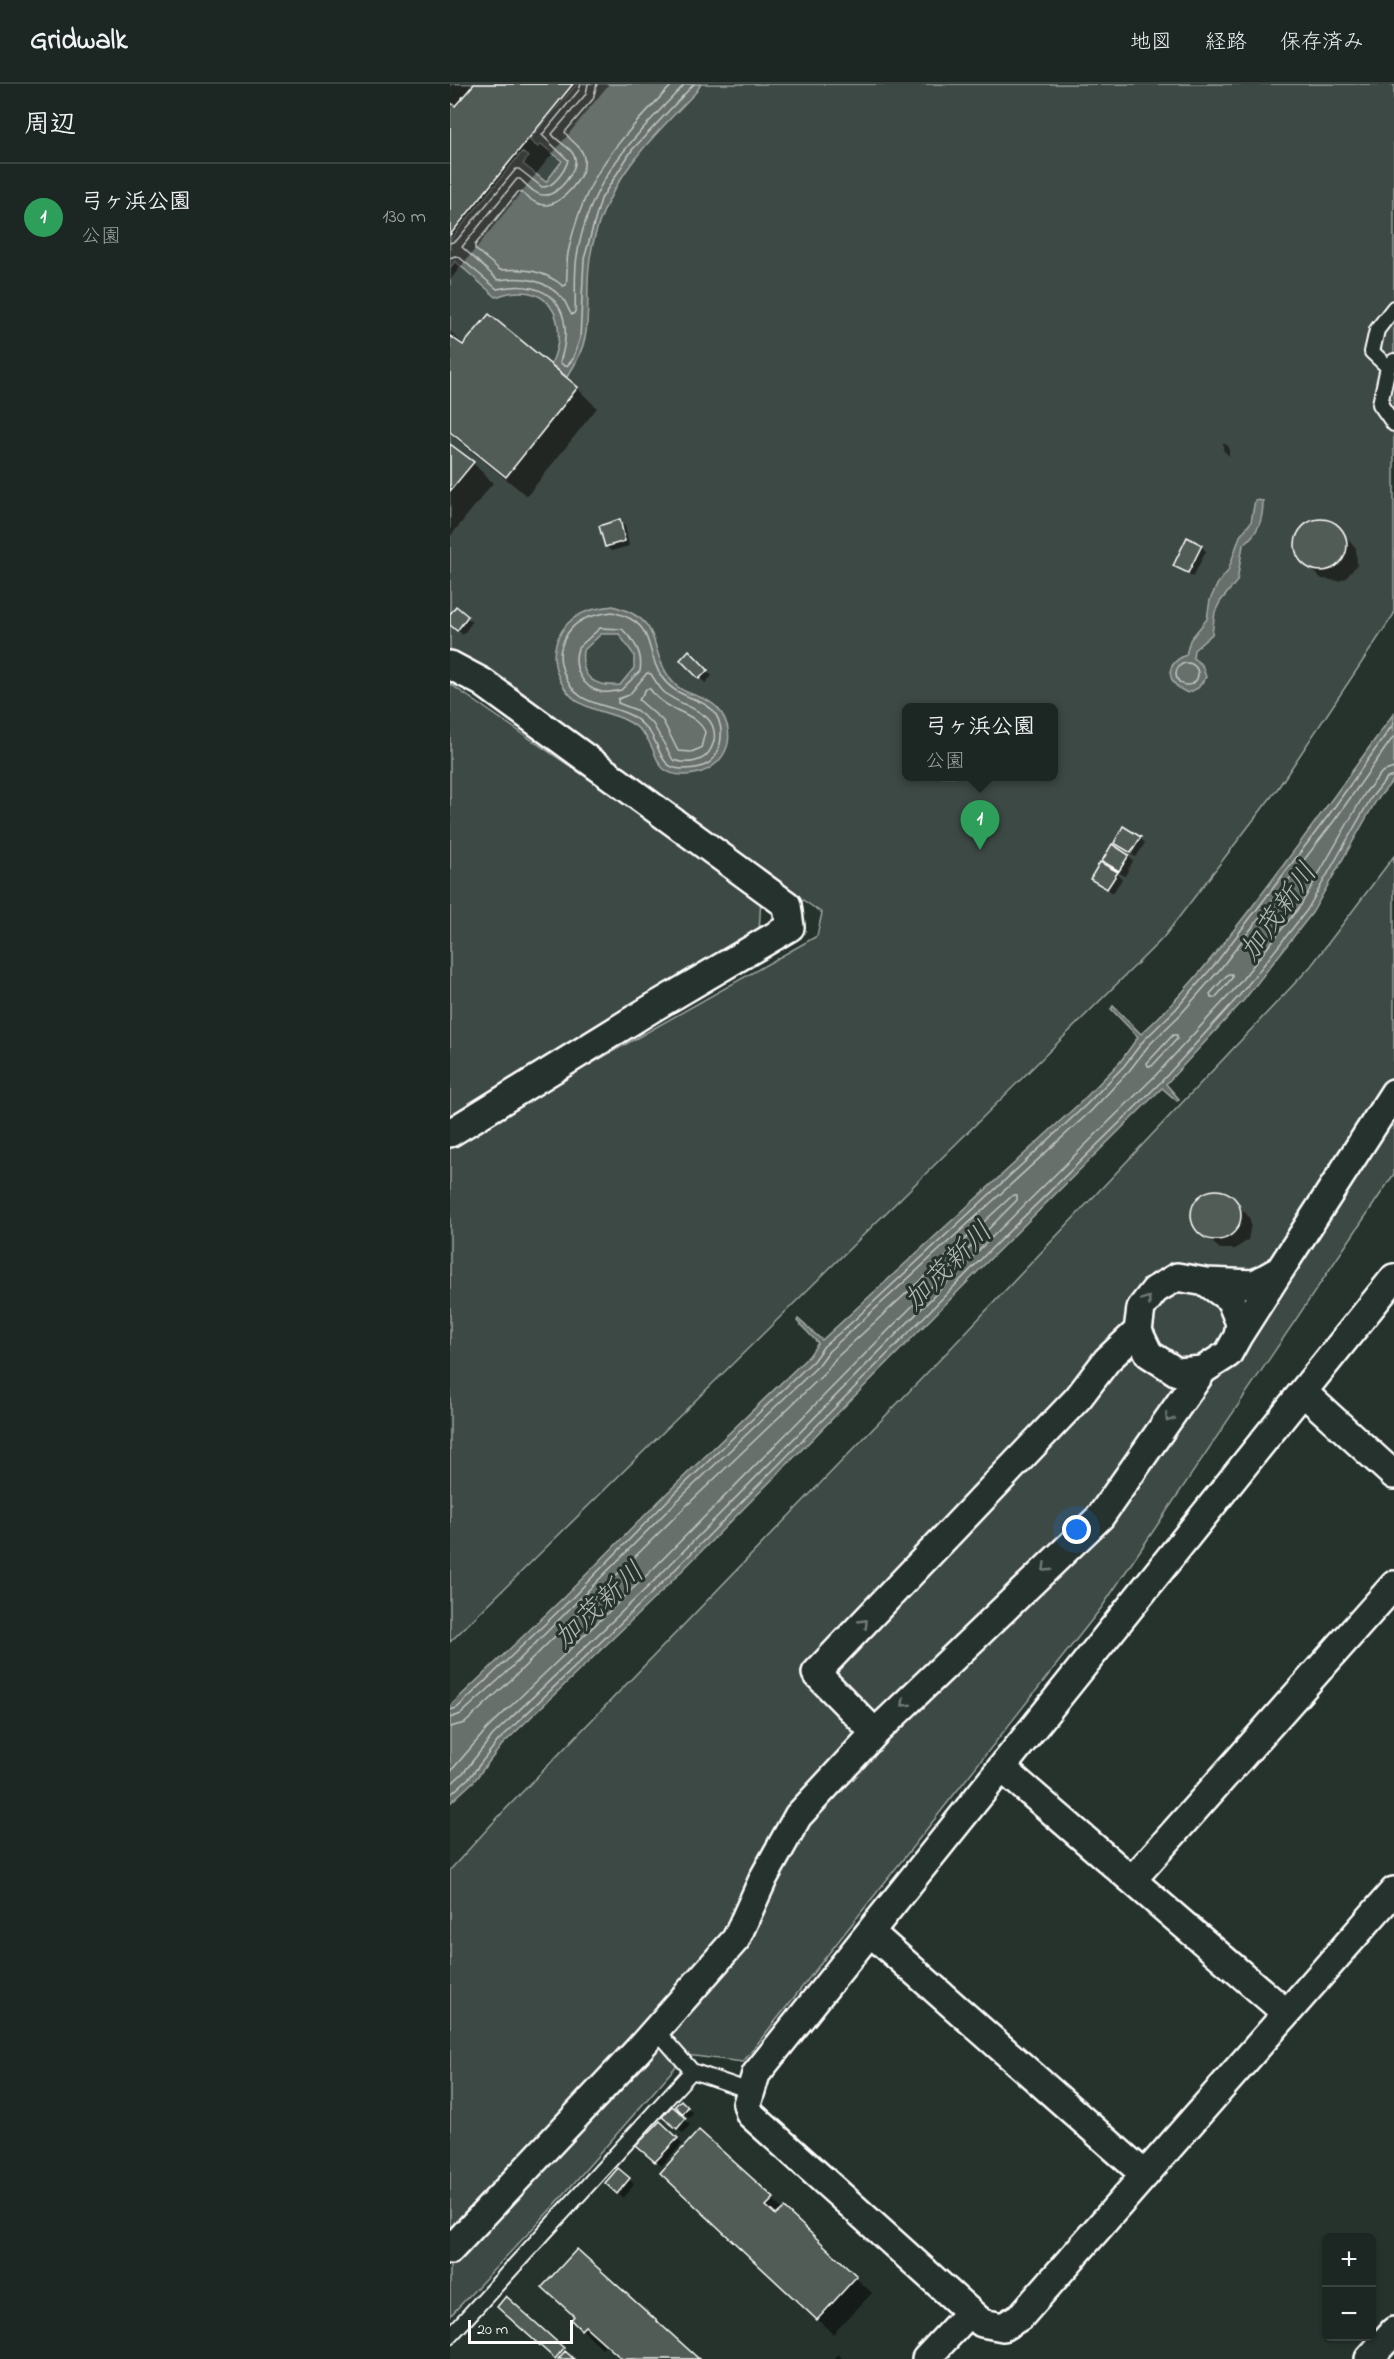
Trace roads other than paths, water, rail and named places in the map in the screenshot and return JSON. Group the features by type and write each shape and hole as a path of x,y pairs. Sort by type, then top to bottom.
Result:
{"street":[{"path":"450,665 482,682 787,905 790,927 654,1007 450,1133"},
{"path":"450,2250 656,2030 736,1939 764,1877 798,1816 875,1733 1100,1517 1203,1370 1228,1354 1394,1093"},
{"path":"1203,1370 1177,1372 1149,1354 1138,1331 1141,1308 1155,1290 1177,1277 1206,1282 1255,1284 1280,1270"},
{"path":"1394,1278 756,2074 747,2104 750,2114 982,2323 1003,2327 1021,2316 1394,1891"},
{"path":"1206,1282 1230,1299 1240,1323 1238,1336"},
{"path":"875,1733 816,1672 1078,1398 1107,1360 1138,1331"},
{"path":"1303,1392 1394,1476"},
{"path":"1132,1880 1394,1585"},
{"path":"1002,1768 1286,2013"},
{"path":"870,1932 1145,2175"},
{"path":"926,2359 970,2312"},
{"path":"1369,2359 1394,2331"}],"lane":[{"path":"1394,308 1377,330 1372,352 1391,364 1380,404 1394,424"},
{"path":"656,2030 692,2071 750,2091"},
{"path":"450,2336 692,2071"}],"water":[{"path":"577,84 701,84 629,167 605,208 590,258 588,319 583,346 567,377 551,364 557,348 558,332 556,318 550,306 541,298 529,293 514,292 496,297 455,261 450,268 450,240 522,152 528,157 523,164 546,182 562,161 541,144 538,147 529,140"},
{"path":"1255,500 1263,501 1261,521 1256,531 1243,545 1237,581 1215,612 1212,634 1194,650 1193,658 1202,665 1206,677 1198,688 1188,693 1172,680 1171,669 1179,659 1186,655 1190,640 1207,619 1210,600 1218,583 1228,571 1240,536 1251,522"},
{"path":"613,606 641,619 648,627 664,668 676,686 710,702 722,714 729,737 727,747 716,764 696,774 674,774 666,771 661,766 648,740 633,724 585,705 574,699 565,688 555,664 554,651 558,638 562,630 574,618","holes":["601,634 619,634 634,655 634,668 620,685 596,682 591,679 584,668 583,651"]},
{"name":"加茂新川","path":"1394,713 1394,779 1376,801 1312,913 1244,1000 1166,1084 1179,1099 1177,1101 1162,1088 662,1591 502,1745 474,1781 450,1803 450,1706 809,1356 818,1343 797,1321 798,1319 822,1340 1082,1101 1120,1062 1138,1037 1111,1009 1113,1006 1141,1034 1169,1007 1208,963 1263,892"}],"place":[{"name":"弓ヶ浜公園","path":"980,850"}]}
